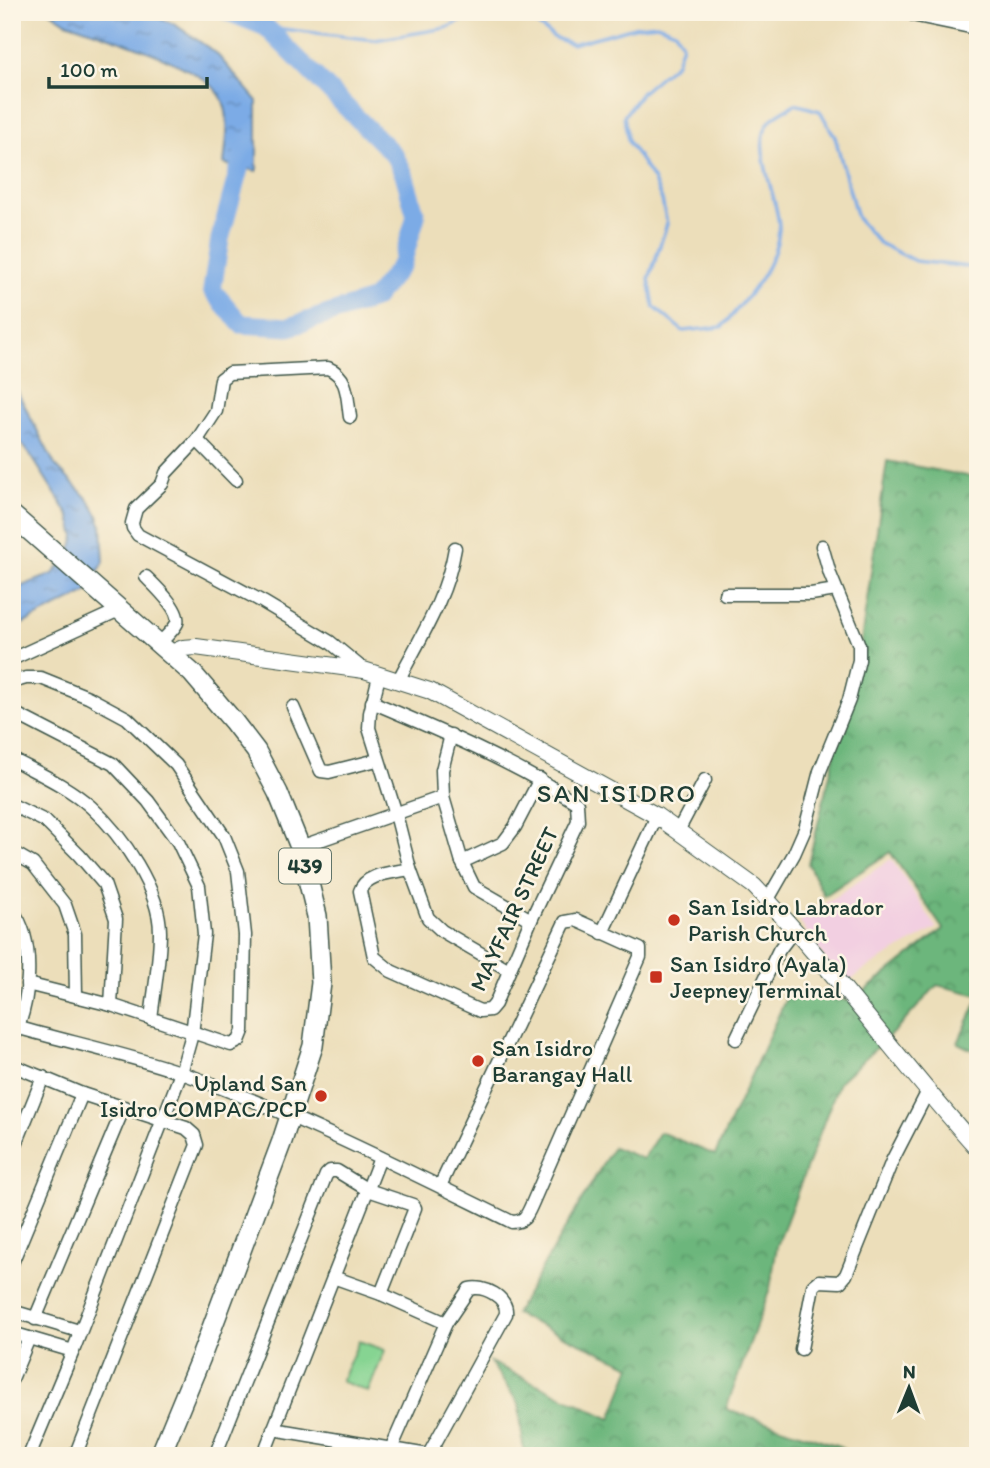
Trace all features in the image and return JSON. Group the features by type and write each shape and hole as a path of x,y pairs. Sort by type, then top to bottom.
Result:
{"main road":[{"path":"915,12 978,25"},
{"name":"439","path":"12,515 99,590 213,696 256,751 278,793 300,847 317,916 320,983 313,1046 291,1118 201,1357 160,1456"}],"street":[{"path":"350,417 345,383 337,372 328,368 229,373 221,379 216,411 197,440 166,473 162,484 136,509 132,523 135,533 202,571 263,601 330,642 372,673"},
{"path":"197,440 236,480"},
{"path":"767,901 805,829 820,771 849,700 859,660 859,645 836,590 822,546"},
{"path":"398,681 443,594 451,574 455,548"},
{"path":"146,577 174,608 178,618 164,649 196,647 372,673 430,691 657,816 754,887 794,930 927,1093 978,1149"},
{"path":"725,594 811,594 836,590"},
{"path":"12,659 120,610"},
{"path":"372,673 373,702 369,728 410,869 428,918 442,931 509,970"},
{"path":"12,682 41,678 88,696 127,718 176,765 224,836 238,871 245,935 243,1031 239,1041 231,1045 111,1005 27,984"},
{"name":"MAYFAIR STREET","path":"373,702 451,735 540,779 577,803 579,810 578,821 490,1010 480,1011 391,971 374,957 360,891 363,884 371,878 410,869"},
{"path":"293,707 321,771 329,772 377,760"},
{"path":"12,712 113,764 148,801 178,842 199,886 204,934 192,1034 181,1073 73,1351 29,1456"},
{"path":"451,735 442,770 443,797 462,862 474,887 531,920"},
{"path":"12,759 90,806 114,833 153,895 160,931 150,1019"},
{"path":"462,862 503,843 515,827 540,779"},
{"path":"678,831 705,780"},
{"path":"300,847 443,797"},
{"path":"12,805 45,821 104,884 117,919 111,1005"},
{"path":"602,933 657,816"},
{"path":"12,852 33,864 65,905 75,934 76,996"},
{"path":"12,910 24,937 29,958 27,984 15,1034 181,1073 380,1158 512,1222 525,1219 640,957 640,949 576,920 565,922 440,1186"},
{"path":"736,1039 779,950 794,930"},
{"path":"12,1065 82,1094 186,1128 194,1135 197,1145 75,1456"},
{"path":"12,1154 43,1077"},
{"path":"801,1349 813,1286 819,1281 840,1282 846,1275 892,1161 927,1093"},
{"path":"12,1263 82,1094"},
{"path":"35,1319 124,1107"},
{"path":"263,1456 380,1158"},
{"path":"215,1456 326,1175 330,1171 337,1171 368,1190 415,1208 381,1294"},
{"path":"333,1277 381,1294 446,1323"},
{"path":"273,1429 391,1449 428,1455 506,1314 507,1307 504,1302 483,1288 469,1289 446,1323 391,1449"},
{"path":"12,1311 79,1331"},
{"path":"12,1333 73,1351"},
{"path":"12,1380 29,1338"}],"shaded area":[{"path":"891,859 937,928 865,969 844,986 799,921"}],"green space":[{"path":"887,461 978,478 978,995 937,985 899,1027 839,1082 777,1246 770,1288 726,1409 839,1446 853,1456 524,1456 519,1404 490,1362 611,1419 631,1366 515,1314 613,1147 643,1159 660,1132 715,1155 788,994 852,1001 943,929 890,852 824,896 808,864 859,655"},
{"path":"978,999 978,1053 958,1043"},
{"path":"359,1341 385,1350 368,1392 341,1381"}],"water":[{"path":"51,12 144,12 174,24 216,53 257,101 257,171 224,164 226,111 220,95 209,84 172,62 125,42 66,22"},
{"path":"12,381 55,465 88,499 97,513 102,527 104,562 86,593 12,629 12,590 53,574 69,555 75,537 70,517 30,454 12,433"}],"waterway":[{"path":"228,12 266,27 394,155 404,174 416,216 402,264 374,299 289,327 241,324 212,290 220,239 245,142"},
{"path":"266,27 375,40 446,28 482,12"},
{"path":"521,12 555,38 572,44 638,26 657,24 675,31 682,44 676,63 642,92 624,116 628,141 653,179 662,200 667,224 649,279 654,307 683,331 722,327 766,270 777,243 779,229 763,156 765,129 772,119 795,104 820,111 835,137 857,218 879,243 915,261 978,268"}],"place":[{"name":"San Isidro Labrador Parish Church","path":"674,920"},
{"name":"San Isidro (Ayala) Jeepney Terminal","path":"656,977"},
{"name":"San Isidro Barangay Hall","path":"478,1061"},
{"name":"Upland San Isidro COMPAC/PCP","path":"321,1096"}],"district":[{"name":"SAN ISIDRO","path":"617,793"}]}
